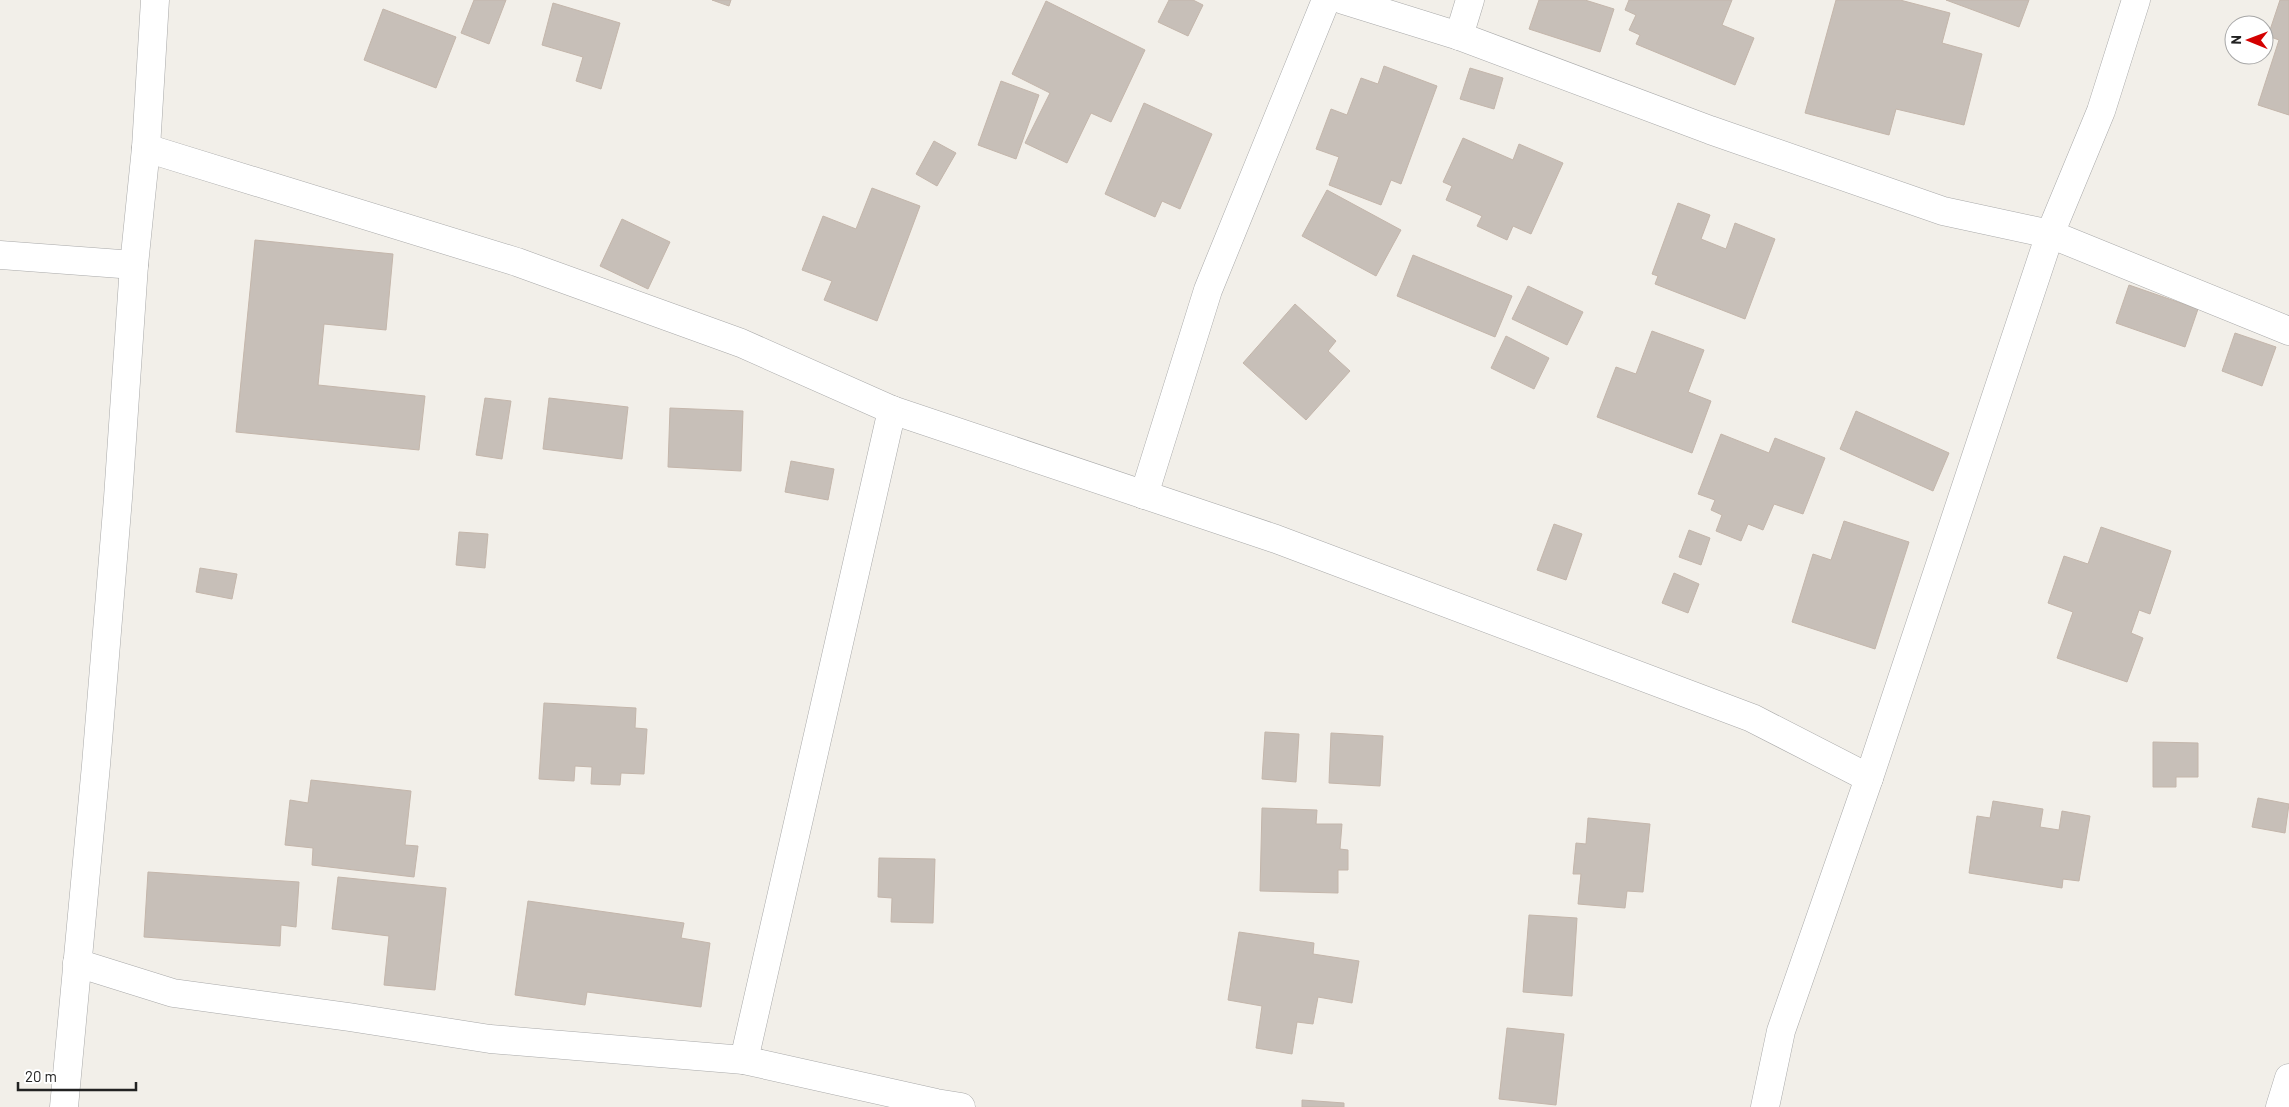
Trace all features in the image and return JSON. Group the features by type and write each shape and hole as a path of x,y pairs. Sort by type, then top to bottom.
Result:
{"street":[{"path":"64,1107 118,498 134,265 146,148 155,0"},
{"path":"1144,495 1208,290 1326,0"},
{"path":"1344,0 1459,36 1710,130 1943,211 2050,234 2289,331"},
{"path":"1459,36 1470,0"},
{"path":"1765,1107 1780,1031 1869,778 2050,234 2101,111 2136,0"},
{"path":"146,148 517,262 741,343 892,410 1294,546 1752,718 1869,778"},
{"path":"0,255 134,265"},
{"path":"744,1060 892,410"},
{"path":"77,963 173,993 350,1017 490,1039 744,1060 961,1107"},
{"path":"2280,1107 2289,1078"}],"building":[{"path":"474,0 506,0 489,44 461,33"},
{"path":"712,0 731,0 729,6"},
{"path":"1169,0 1193,0 1203,5 1188,36 1158,22"},
{"path":"1539,0 1585,0 1614,9 1600,52 1529,29"},
{"path":"1629,0 1732,0 1722,25 1754,38 1735,85 1636,44 1640,35 1629,30 1636,15 1625,10"},
{"path":"1836,0 1900,0 1950,13 1942,43 1982,54 1964,125 1896,109 1889,135 1805,113"},
{"path":"1946,0 2029,0 2019,27"},
{"path":"2280,0 2289,0 2289,115 2258,105 2271,65 2274,65 2274,55 2279,40 2274,38 2274,18"},
{"path":"1046,1 1145,50 1111,122 1091,113 1067,163 1025,143 1050,93 1012,74"},
{"path":"553,3 620,23 601,89 576,81 583,57 542,45"},
{"path":"383,9 456,37 436,88 364,60"},
{"path":"1384,66 1437,86 1401,184 1391,180 1381,205 1329,185 1339,157 1316,149 1331,109 1347,115 1361,78 1378,84"},
{"path":"1470,68 1503,78 1494,109 1460,99"},
{"path":"1001,81 1039,95 1016,159 978,145"},
{"path":"1144,103 1212,134 1180,209 1162,201 1155,217 1105,194"},
{"path":"1463,138 1513,160 1519,144 1563,163 1531,234 1513,226 1507,240 1477,226 1482,216 1446,200 1452,186 1443,182"},
{"path":"934,141 956,153 937,186 916,174"},
{"path":"872,188 920,206 877,321 824,300 832,281 802,270 823,216 856,229"},
{"path":"1327,190 1401,230 1376,276 1302,236"},
{"path":"1678,203 1710,215 1701,239 1726,249 1735,223 1775,239 1745,319 1655,284 1658,276 1652,274"},
{"path":"622,219 670,242 648,289 600,266"},
{"path":"255,240 393,254 386,330 324,324 318,385 425,396 419,450 236,432"},
{"path":"1413,255 1512,296 1495,337 1397,296"},
{"path":"2129,285 2198,309 2185,347 2116,323"},
{"path":"1528,286 1583,312 1567,345 1512,319"},
{"path":"1295,304 1336,341 1328,351 1350,371 1306,420 1243,363"},
{"path":"1652,331 1704,350 1688,392 1711,401 1692,453 1597,417 1616,367 1636,374"},
{"path":"2235,333 2276,347 2262,386 2222,371"},
{"path":"1506,336 1549,358 1534,389 1491,368"},
{"path":"485,398 511,401 502,459 476,455"},
{"path":"549,398 628,407 622,459 543,449"},
{"path":"670,408 743,411 741,471 668,467"},
{"path":"1856,411 1949,453 1933,491 1840,449"},
{"path":"1721,434 1769,453 1775,438 1825,458 1803,514 1774,504 1763,530 1748,524 1741,541 1716,531 1722,515 1711,510 1715,500 1698,494"},
{"path":"791,461 834,469 828,500 785,492"},
{"path":"1844,521 1909,542 1875,649 1792,622 1813,554 1831,560"},
{"path":"1554,524 1582,534 1566,580 1537,570"},
{"path":"2101,527 2171,551 2150,614 2139,610 2131,633 2143,638 2127,682 2057,658 2073,612 2048,603 2064,556 2088,564"},
{"path":"1689,530 1710,538 1701,565 1679,557"},
{"path":"459,532 488,534 485,568 456,565"},
{"path":"200,568 237,574 232,599 196,592"},
{"path":"1674,573 1699,584 1688,613 1662,603"},
{"path":"544,703 636,708 635,728 647,729 644,774 621,773 620,785 591,784 592,767 575,766 574,781 539,779"},
{"path":"1265,732 1299,734 1296,782 1262,779"},
{"path":"1331,733 1383,736 1380,786 1329,783"},
{"path":"2153,742 2198,743 2198,777 2176,777 2176,787 2153,787"},
{"path":"311,780 411,791 405,845 418,846 414,877 312,865 313,848 285,845 290,800 308,803"},
{"path":"2258,798 2289,804 2285,833 2252,827"},
{"path":"1993,801 2043,809 2040,827 2059,830 2062,811 2090,816 2079,881 2063,879 2062,888 1969,873 1977,816 1990,818"},
{"path":"1262,808 1317,810 1316,824 1342,824 1340,849 1348,850 1348,870 1338,870 1338,893 1260,891"},
{"path":"1588,818 1650,824 1643,892 1627,891 1625,908 1578,904 1581,874 1573,874 1576,843 1586,844"},
{"path":"879,858 935,859 933,923 891,922 892,898 878,897"},
{"path":"148,872 299,882 296,927 281,925 280,946 144,937"},
{"path":"338,877 446,888 435,990 384,985 389,936 332,929"},
{"path":"528,901 684,923 681,938 710,943 701,1007 587,992 585,1005 515,995"},
{"path":"1529,915 1577,918 1572,996 1523,992"},
{"path":"1239,932 1314,943 1313,954 1359,961 1352,1003 1318,997 1313,1024 1297,1022 1292,1054 1256,1048 1262,1006 1228,1000"},
{"path":"1507,1028 1564,1034 1556,1105 1499,1099"},
{"path":"1302,1100 1344,1103 1344,1107 1302,1107"}]}
